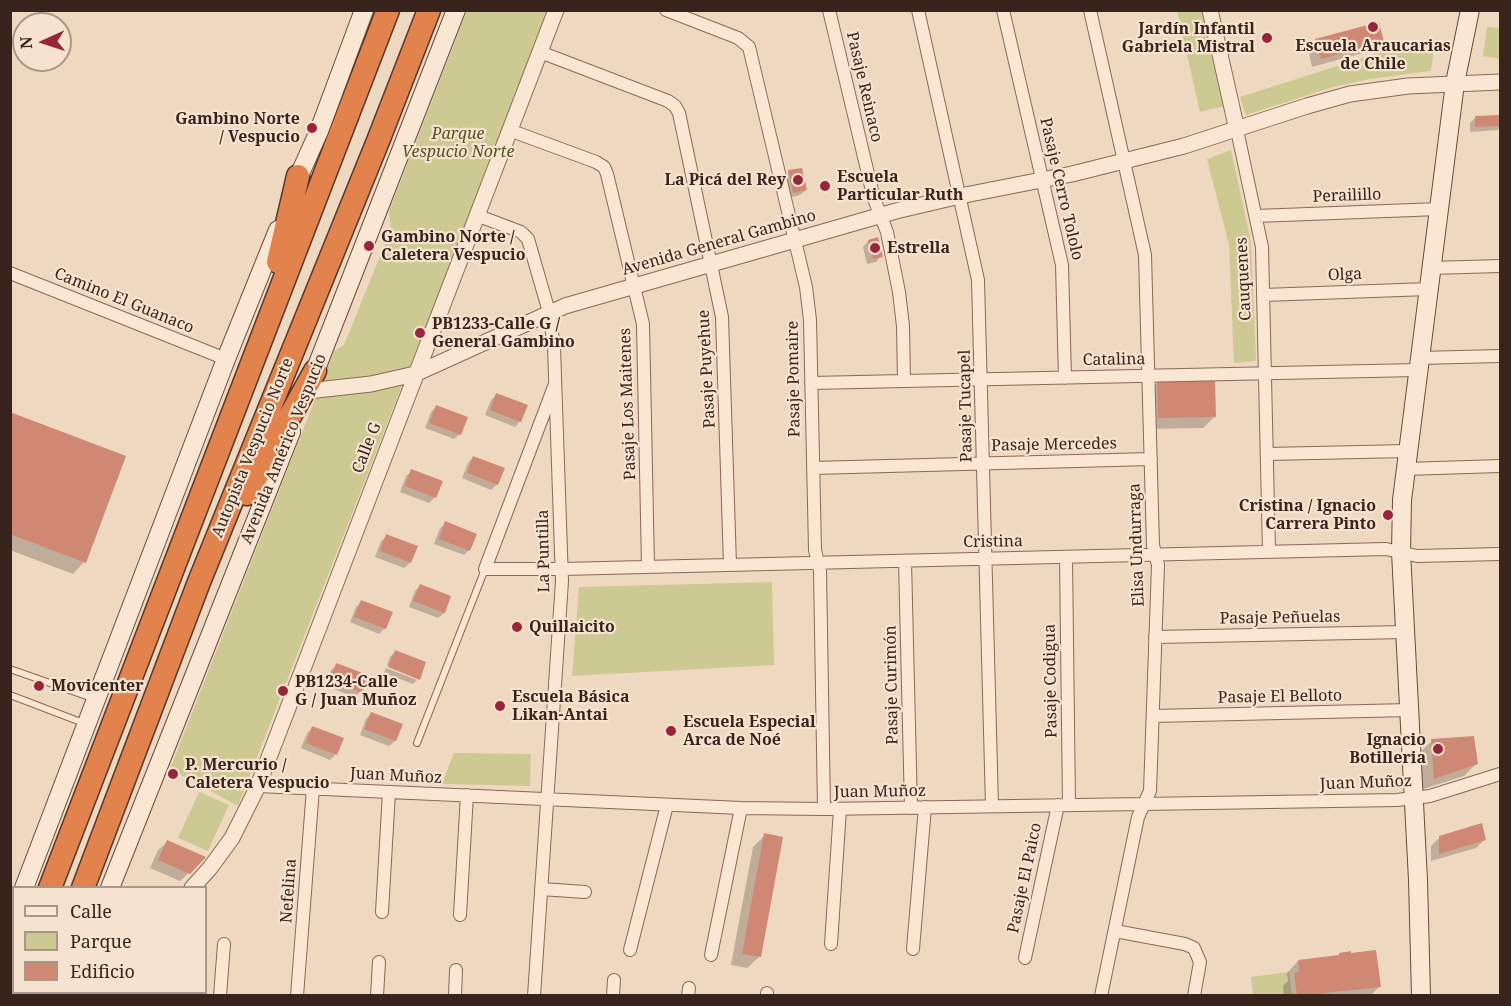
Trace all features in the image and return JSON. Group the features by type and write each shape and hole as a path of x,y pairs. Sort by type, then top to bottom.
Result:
{"highway":[{"name":"Autopista Vespucio Norte","path":"51,886 388,10"},
{"name":"Autopista Vespucio Norte","path":"84,886 199,582 429,10"},
{"path":"260,339 298,176"},
{"path":"199,582 311,381"}],"main road":[{"path":"25,886 226,359 298,176 319,131 364,10"},
{"name":"Avenida Américo Vespucio","path":"111,886 456,10"},
{"path":"1421,996 1418,880 1401,552 1402,500 1455,83 1470,10"}],"street":[{"name":"Calle G","path":"194,886 232,838 258,786 556,10"},
{"name":"Pasaje Pomaire","path":"666,10 738,38 749,47 809,303 815,550 820,583 824,809"},
{"name":"Pasaje Reinaco","path":"829,10 874,199 887,232 899,292 904,381"},
{"name":"Pasaje Tucapel","path":"918,10 978,280 992,806"},
{"name":"Pasaje Cerro Tololo","path":"1003,10 1063,273 1065,378"},
{"name":"Elisa Undurraga","path":"1090,10 1145,255 1154,545 1158,565 1150,792 1138,817 1101,996"},
{"name":"Cauquenes","path":"1210,10 1262,247 1269,552"},
{"name":"Pasaje Puyehue","path":"540,52 668,101 675,106 681,124 710,265 720,302 723,332 730,565"},
{"name":"Avenida General Gambino","path":"311,381 371,384 415,374 549,312 634,286 880,216 1184,146 1350,94 1388,88 1500,82"},
{"name":"Pasaje Los Maitenes","path":"509,130 596,162 604,168 607,174 642,316 644,333 648,567"},
{"name":"Perailillo","path":"1256,216 1439,209"},
{"name":"La Puntilla","path":"476,215 526,235 549,312 554,347 562,569 534,996"},
{"path":"1431,268 1500,266"},
{"name":"Camino El Guanaco","path":"10,273 226,359"},
{"name":"Olga","path":"1264,295 1428,289"},
{"name":"Catalina","path":"811,383 1265,374 1500,356"},
{"path":"485,569 555,384"},
{"path":"1267,454 1500,466"},
{"name":"Pasaje Mercedes","path":"813,468 1151,459"},
{"name":"Cristina","path":"485,569 1386,549 1417,556 1500,554"},
{"name":"Pasaje Codigua","path":"1064,805 1066,557"},
{"name":"Pasaje Curimón","path":"905,561 911,808"},
{"name":"Pasaje Peñuelas","path":"1155,637 1405,632"},
{"name":"Pasaje El Belloto","path":"1153,716 1409,710"},
{"name":"Juan Muñoz","path":"258,786 741,808 840,809 1413,799 1430,796 1500,774"},
{"name":"Nefelina","path":"297,996 313,788"},
{"path":"382,912 389,792"},
{"path":"460,915 467,795"},
{"path":"630,950 667,805"},
{"name":"Pasaje El Paico","path":"1025,958 1064,805"},
{"path":"914,949 925,807"},
{"path":"711,955 741,808"},
{"path":"831,944 840,809"},
{"path":"541,889 585,892"},
{"path":"1115,931 1185,944 1194,948 1200,962 1194,996"},
{"path":"220,996 224,944"},
{"path":"376,996 379,962"},
{"path":"455,996 456,970"},
{"path":"613,996 614,980"}],"lane":[{"path":"417,743 485,569"},
{"path":"10,669 96,699"},
{"path":"10,695 87,724"}],"green space":[{"name":"Parque Vespucio Norte","path":"467,11 552,11 496,156 414,355 238,806 170,769 334,351 344,345 391,229 389,211"},
{"path":"1177,11 1204,11 1225,106 1200,112"},
{"path":"1487,27 1500,28 1500,59 1483,56"},
{"path":"1406,44 1434,49 1431,71 1370,79 1333,87 1246,115 1240,97"},
{"path":"1231,150 1251,242 1256,361 1234,363 1229,245 1207,159"},
{"path":"772,582 774,665 572,676 579,587"},
{"path":"454,753 531,754 530,786 442,784"},
{"path":"199,792 229,805 208,851 178,838"},
{"path":"1289,972 1292,995 1253,995 1251,977"}],"building":[{"path":"1379,22 1384,42 1321,59 1315,39"},
{"path":"1500,115 1500,126 1475,127 1475,116"},
{"name":"La Picá del Rey","path":"802,168 807,190 793,193 788,170"},
{"name":"Estrella","path":"878,237 883,257 873,259 868,240"},
{"path":"1215,379 1216,417 1158,418 1157,381"},
{"path":"496,393 528,405 521,422 490,410"},
{"path":"436,405 468,417 461,435 429,423"},
{"path":"10,412 126,456 86,563 10,534"},
{"path":"473,456 505,468 498,485 467,473"},
{"path":"411,469 443,481 436,498 405,486"},
{"path":"445,521 477,534 470,551 439,539"},
{"path":"386,534 418,546 411,563 380,551"},
{"path":"420,584 451,596 445,613 413,601"},
{"path":"361,600 393,612 386,629 354,617"},
{"path":"395,650 426,662 420,680 388,667"},
{"path":"336,663 368,675 362,693 330,680"},
{"path":"371,712 403,724 396,741 364,729"},
{"path":"312,726 344,738 337,755 306,743"},
{"path":"1474,736 1478,764 1434,779 1431,739"},
{"path":"1482,823 1486,840 1439,854 1439,836"},
{"path":"764,833 783,837 761,957 742,954"},
{"path":"167,840 206,857 190,874 158,860"},
{"path":"1376,950 1381,987 1297,996 1294,973 1299,972 1298,960 1339,955 1339,953 1351,951 1351,953"}],"place":[{"name":"Escuela Araucarias de Chile","path":"1373,27"},
{"name":"Jardín Infantil Gabriela Mistral","path":"1267,38"},
{"name":"Gambino Norte / Vespucio","path":"312,128"},
{"name":"La Picá del Rey","path":"798,180"},
{"name":"Escuela Particular Ruth","path":"825,186"},
{"name":"Gambino Norte / Caletera Vespucio","path":"369,246"},
{"name":"Estrella","path":"875,248"},
{"name":"PB1233-Calle G / General Gambino","path":"420,333"},
{"name":"Cristina / Ignacio Carrera Pinto","path":"1388,515"},
{"name":"Quillaicito","path":"517,627"},
{"name":"Movicenter","path":"39,686"},
{"name":"PB1234-Calle G / Juan Muñoz","path":"283,691"},
{"name":"Escuela Básica Likan-Antai","path":"500,706"},
{"name":"Escuela Especial Arca de Noé","path":"671,731"},
{"name":"Ignacio Botilleria","path":"1438,749"},
{"name":"P. Mercurio / Caletera Vespucio","path":"173,774"}]}
